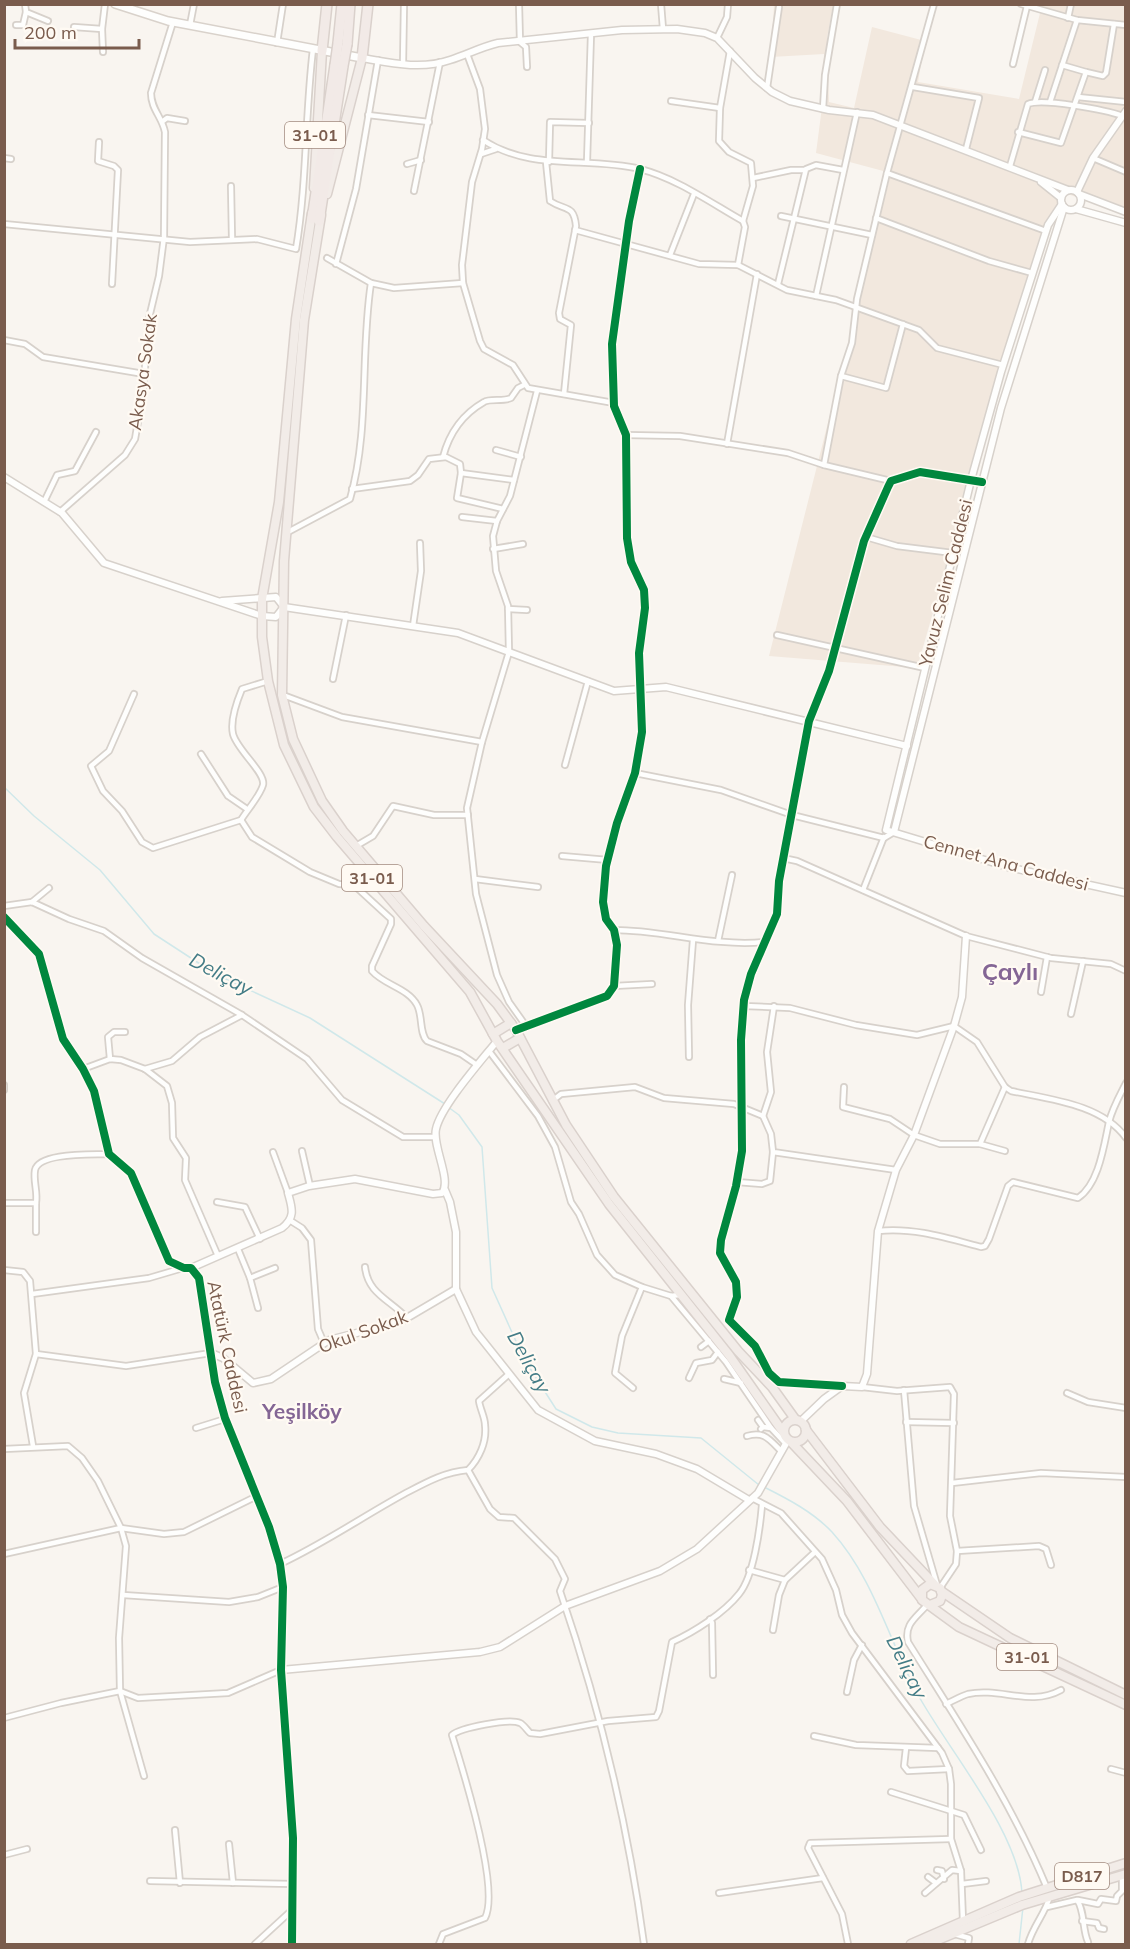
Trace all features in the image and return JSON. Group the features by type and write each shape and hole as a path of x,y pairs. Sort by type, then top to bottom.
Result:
{"highway":[{"path":"317,50 327,4"},
{"path":"342,4 342,43"},
{"path":"316,220 342,43 350,4"},
{"path":"362,58 369,4"},
{"name":"31-01","path":"317,50 316,220 304,320 285,534 281,642 282,695 293,740 306,772 322,801 356,846 516,1030 552,1101 614,1197 738,1351 772,1387 880,1527 938,1587 1010,1638 1125,1695"},
{"name":"31-01","path":"362,58 316,220 296,319 279,502 262,598 268,681 284,745 298,778 320,814 470,992 498,1041 609,1204 675,1295 729,1355 787,1440 847,1501 926,1603 959,1627 1125,1705"},
{"path":"498,1041 516,1030"},
{"path":"498,1041 516,1030"},
{"path":"786,1423 801,1424 803,1439 787,1440 786,1423"},
{"path":"924,1587 938,1587 940,1601 926,1603 921,1593 924,1587"},
{"name":"D817","path":"911,1944 963,1921 1002,1909 1125,1863"},
{"name":"D817","path":"1045,1893 1124,1875"},
{"name":"D817","path":"928,1944 954,1934 1002,1909"}],"main road":[{"path":"115,4 190,26 362,58"}],"street":[{"path":"16,25 23,25 25,4"},
{"path":"103,52 102,29 105,4"},
{"path":"190,26 194,4"},
{"path":"277,44 284,4"},
{"path":"403,64 404,4"},
{"path":"519,4 520,41 526,47 527,67"},
{"path":"661,4 663,29"},
{"path":"717,38 727,17 728,4"},
{"path":"823,109 825,75 837,4"},
{"path":"824,465 841,376 852,343 857,299 876,218 899,125 913,87 934,4"},
{"path":"1068,18 1071,4"},
{"path":"1013,64 1025,5 1077,20 1125,25"},
{"path":"767,88 779,7"},
{"path":"26,12 48,21"},
{"path":"1050,102 1077,20"},
{"name":"Akasya Sokak","path":"60,512 124,455 135,438 149,318 159,276 164,237 163,122 152,104 152,93 173,22"},
{"path":"1062,65 1103,76 1106,73 1114,24"},
{"path":"74,27 102,29"},
{"path":"362,58 403,64 440,62 498,43 663,29 705,33 717,38 767,88 790,100 823,109 857,112 899,125 1125,212"},
{"path":"587,162 591,34"},
{"path":"4,224 164,237 190,242 257,239 296,249 300,220 306,114 317,50"},
{"path":"730,51 720,108 721,146 748,160 751,163 753,178 753,186 743,221 745,227 738,265"},
{"path":"466,53 480,90 485,129 481,154 472,182 462,265 463,283 480,342 484,349 513,365 524,385 537,391 614,403"},
{"path":"336,264 356,189 378,60"},
{"path":"414,191 440,62"},
{"path":"1035,102 1045,69"},
{"path":"1018,132 1061,143 1086,72"},
{"path":"913,87 979,98 966,149"},
{"path":"1078,97 1125,102"},
{"path":"670,101 720,108"},
{"path":"1010,166 1018,132 1028,105 1035,102 1050,102 1124,114 1093,158 1078,193 1080,204 1076,208 1070,210 1038,179"},
{"path":"816,296 857,112"},
{"path":"368,115 429,122"},
{"path":"163,122 167,118 184,122"},
{"path":"564,394 571,325 560,319 559,313 575,230 575,215 571,210 550,201 547,162 550,122 589,123"},
{"path":"483,140 512,156 547,162 587,162 640,169 694,194 743,221"},
{"path":"99,142 98,161 114,166 118,170 112,284"},
{"path":"481,154 496,149"},
{"path":"1093,158 1125,172"},
{"path":"407,164 421,160"},
{"path":"753,178 765,177 781,171 805,170 816,165 843,170"},
{"path":"516,1030 608,996 614,986 617,945 614,930 606,919 603,903 608,860 617,823 635,773 642,732 639,653 645,608 644,590 631,562 627,538 626,435 614,403 612,344 640,169"},
{"path":"778,284 796,219 805,170"},
{"path":"887,172 1046,231"},
{"path":"231,186 232,239"},
{"path":"1062,203 1068,190"},
{"path":"670,255 694,194"},
{"name":"Yavuz Selim Caddesi","path":"886,830 971,480 1003,365 1046,231 1052,216 1062,203"},
{"name":"Yavuz Selim Caddesi","path":"894,832 1015,355 1062,203"},
{"path":"1076,208 1125,223"},
{"path":"781,216 872,235"},
{"path":"876,218 989,261 1032,273"},
{"path":"575,230 699,264 738,265 787,290 857,308 919,330 937,348 1003,365"},
{"path":"327,258 372,283 394,288 463,283"},
{"path":"727,444 757,274"},
{"path":"285,534 350,499 366,383 372,283"},
{"path":"841,376 886,388 903,324"},
{"path":"4,340 25,344 43,357 144,374"},
{"path":"443,457 454,431 465,416 484,402 511,398 524,385"},
{"path":"526,1026 509,1002 497,975 475,879 467,808 482,741 509,652 508,609 496,572 493,549 497,521 514,480 537,391"},
{"path":"44,502 57,475 75,471 96,432"},
{"path":"626,435 680,436 788,453 824,465 891,481 920,472 982,482"},
{"path":"496,450 521,457"},
{"path":"352,489 410,481 418,475 429,459 443,457 456,460 460,464 461,473 456,498 503,509"},
{"path":"461,473 514,480"},
{"path":"4,477 60,512 104,563 116,569 164,581 262,616 276,617 284,607"},
{"path":"891,481 866,537 829,671 809,721 783,858 777,914 751,974 744,1006 741,1040 742,1150 720,1253 736,1282 737,1297 729,1320 755,1346 769,1373 779,1382 904,1390 950,1387 954,1394 950,1516 957,1551 956,1564 938,1587"},
{"path":"462,517 497,521"},
{"path":"866,537 897,546 953,553"},
{"path":"413,626 421,571 420,543"},
{"path":"493,549 524,544"},
{"path":"222,601 276,597 284,607 458,633 614,690 666,687 907,746"},
{"path":"508,609 528,610"},
{"path":"333,679 346,615"},
{"path":"777,634 925,668"},
{"path":"134,694 109,751 91,766 103,791 122,811 142,842 153,848 241,820 263,785 262,776 238,746 232,728 242,689 268,681"},
{"path":"565,765 588,681"},
{"path":"282,695 342,717 482,741"},
{"path":"201,754 228,796 248,809"},
{"path":"635,773 721,790 792,815 884,838 894,832"},
{"path":"356,846 373,836 393,806 446,817 468,815"},
{"path":"241,820 252,837 310,872 339,884 354,885 391,919 372,971 413,999 420,1013 423,1037 427,1041 461,1054 477,1065"},
{"path":"864,890 886,830"},
{"name":"Cennet Ana Caddesi","path":"886,830 1008,867 1125,893"},
{"path":"562,856 608,860"},
{"path":"783,858 797,861 966,936 1047,957 1111,964 1125,971"},
{"path":"354,885 357,874 363,867"},
{"path":"718,941 732,875"},
{"path":"475,879 538,886"},
{"path":"4,906 32,902 49,888"},
{"path":"32,902 69,919 104,931 142,958 242,1015 307,1059 342,1100 403,1137 436,1137"},
{"path":"4,917 39,954 63,1039 83,1068 94,1091 109,1154 59,1156 42,1161 36,1167 34,1174 38,1193 36,1232"},
{"path":"614,930 636,930 693,940 745,944 764,942"},
{"path":"862,1387 867,1374 878,1231 896,1170 914,1135 954,1026 962,997 966,936"},
{"path":"689,1057 688,1005 693,940"},
{"path":"1041,992 1047,957"},
{"path":"1071,1014 1083,961"},
{"path":"614,986 652,984"},
{"path":"744,1006 774,1006 917,1035 954,1026 977,1042 1005,1087 1011,1091 1068,1104 1109,1120 1125,1138"},
{"path":"737,1182 762,1184 770,1181 773,1152 771,1134 763,1116 771,1092 767,1052 774,1006"},
{"path":"145,1069 172,1060 201,1036 242,1015"},
{"path":"110,1059 108,1037 114,1032 125,1032"},
{"path":"498,1041 459,1090 443,1114 435,1132 445,1190 456,1232 456,1289 476,1332 538,1410 595,1441 679,1461 753,1497 762,1505 781,1513 822,1559 836,1590 842,1615 938,1748 949,1769 951,1839 961,1871 963,1921"},
{"path":"5,1717 120,1691 138,1698 228,1693 281,1670 480,1652 500,1647 565,1606 676,1563 697,1549 753,1497 787,1440 771,1428 675,1295 642,1287 615,1275 597,1255 579,1214 571,1202 555,1147 531,1107 489,1051"},
{"path":"83,1068 110,1059 145,1069 166,1086 172,1103 173,1137 186,1158 185,1180 218,1256"},
{"path":"878,1231 898,1229 981,1247 985,1246 1008,1186 1013,1182 1077,1198 1083,1194 1102,1153 1109,1120 1125,1083"},
{"path":"4,1085 4,1090"},
{"path":"552,1101 561,1094 635,1087 664,1098 734,1104 763,1116"},
{"path":"844,1087 843,1107 890,1119 914,1135 940,1144 980,1144 1005,1151"},
{"path":"980,1144 1005,1087"},
{"path":"302,1151 310,1186"},
{"path":"32,1294 149,1278 187,1268 238,1249 291,1221 293,1212 273,1152"},
{"path":"773,1152 896,1170"},
{"name":"Atatürk Caddesi","path":"109,1154 131,1173 169,1261 187,1268 199,1278 215,1382 225,1419 257,1496 280,1564 283,1587 281,1670 293,1838 292,1944"},
{"path":"288,1193 310,1186 355,1179 433,1194 445,1190"},
{"path":"217,1202 245,1207 260,1239"},
{"path":"4,1203 36,1203"},
{"path":"291,1221 302,1228 311,1240 318,1329 324,1343"},
{"path":"238,1249 250,1278 258,1308"},
{"path":"365,1267 372,1289 397,1307 407,1318"},
{"path":"250,1278 275,1268"},
{"path":"4,1270 23,1272 28,1276 32,1294 36,1354 24,1393 33,1446"},
{"path":"633,1388 615,1373 622,1336 642,1287"},
{"name":"Okul Sokak","path":"211,1353 223,1358 253,1383 271,1380 324,1343 349,1334 370,1332 407,1318 456,1289"},
{"path":"701,1347 709,1341"},
{"path":"689,1378 696,1363 712,1360 718,1352"},
{"path":"36,1354 126,1366 211,1353"},
{"path":"280,1564 310,1550 369,1513 449,1472 468,1470 478,1460 485,1435 485,1424 479,1401 509,1374"},
{"path":"724,1379 740,1383"},
{"path":"731,1387 740,1383"},
{"path":"801,1424 824,1399 842,1386"},
{"path":"904,1390 914,1506 938,1587"},
{"path":"1067,1393 1088,1402 1125,1408"},
{"path":"196,1428 225,1419"},
{"path":"758,1420 763,1427 771,1428"},
{"path":"906,1422 954,1423"},
{"path":"747,1436 757,1433 763,1427"},
{"path":"757,1433 766,1436 781,1451"},
{"path":"4,1449 68,1446 82,1458 98,1481 121,1528 127,1559 119,1638 120,1691 144,1776"},
{"path":"468,1470 490,1509 499,1517 514,1518 555,1559 565,1579 560,1591 598,1723 635,1880 645,1944"},
{"path":"952,1483 1041,1473 1125,1477"},
{"path":"4,1554 121,1528 164,1534 184,1532 257,1496"},
{"path":"439,1944 443,1934 485,1918 489,1891 482,1849 452,1735 466,1728 510,1722 520,1723 530,1733 540,1734 598,1723 656,1717 672,1642 696,1630 739,1594 749,1569 760,1527 762,1505"},
{"path":"957,1551 1040,1546 1046,1549 1051,1565"},
{"path":"773,1630 779,1595 785,1580 815,1552"},
{"path":"749,1569 785,1580"},
{"path":"123,1595 229,1602 258,1597 283,1587"},
{"path":"926,1603 909,1623 906,1633 908,1642 1028,1842 1045,1893 1047,1907 1033,1928 1028,1944"},
{"path":"710,1619 712,1623 712,1676"},
{"path":"847,1692 854,1660 862,1645"},
{"path":"946,1704 969,1694 1034,1699 1048,1697 1061,1690"},
{"path":"814,1736 856,1745 938,1748"},
{"path":"906,1748 904,1766 908,1771 949,1769"},
{"path":"1111,1769 1125,1773"},
{"path":"891,1792 950,1811 957,1810 964,1815 981,1850"},
{"path":"175,1830 180,1883"},
{"path":"848,1944 842,1914 808,1848 810,1843 951,1839"},
{"path":"230,1844 233,1883"},
{"path":"4,1855 27,1849"},
{"path":"937,1870 942,1871 944,1879"},
{"path":"925,1893 952,1870 961,1871"},
{"path":"1047,1907 1077,1900 1098,1904 1101,1899 1116,1901 1122,1891 1124,1875"},
{"path":"928,1877 936,1883"},
{"path":"719,1893 823,1878"},
{"path":"150,1881 293,1884"},
{"path":"962,1884 986,1881"},
{"path":"1077,1900 1081,1906 1082,1921 1088,1942"},
{"path":"255,1944 291,1911"},
{"path":"1082,1921 1097,1923 1099,1928 1104,1929"},
{"path":"954,1934 969,1938 968,1944"}],"shaded area":[{"path":"774,5 833,5 827,38 829,102 854,108 872,27 925,41 918,82 1019,99 1042,5 1125,5 1125,215 1062,192 1030,276 917,668 769,656 890,177 887,172 816,153 822,107 824,54 771,57"}],"waterway":[{"name":"Deliçay","path":"4,787 34,816 100,870 154,934 217,975 310,1018 445,1104"},
{"name":"Deliçay","path":"448,1107 459,1115 482,1147 492,1288 524,1359 556,1409 592,1427 618,1433 701,1438 759,1485"},
{"name":"Deliçay","path":"764,1487 817,1518 832,1532 859,1569 917,1693 996,1818 1009,1844 1018,1870 1022,1894"},
{"name":"Deliçay","path":"1019,1944 1023,1907"}],"cycle path":[{"path":"516,1030 607,996 614,986 617,945 614,930 606,919 603,902 606,866 617,823 635,773 642,732 639,653 645,608 644,590 631,562 627,538 626,435 614,406 612,344 629,221 640,169"},
{"path":"842,1386 779,1382 769,1373 755,1346 729,1320 737,1297 736,1282 720,1253 742,1151 741,1040 744,1000 751,974 777,914 779,881 809,721 829,671 864,541 888,487 891,481 920,472 982,482"},
{"path":"4,917 39,954 63,1039 83,1069 94,1091 109,1154 131,1173 169,1261 184,1268 191,1268 199,1278 215,1382 225,1418 269,1527 280,1564 283,1587 281,1670 293,1838 292,1944"}],"district":[{"name":"Çaylı","path":"1010,972"},
{"name":"Yeşilköy","path":"302,1412"}]}
